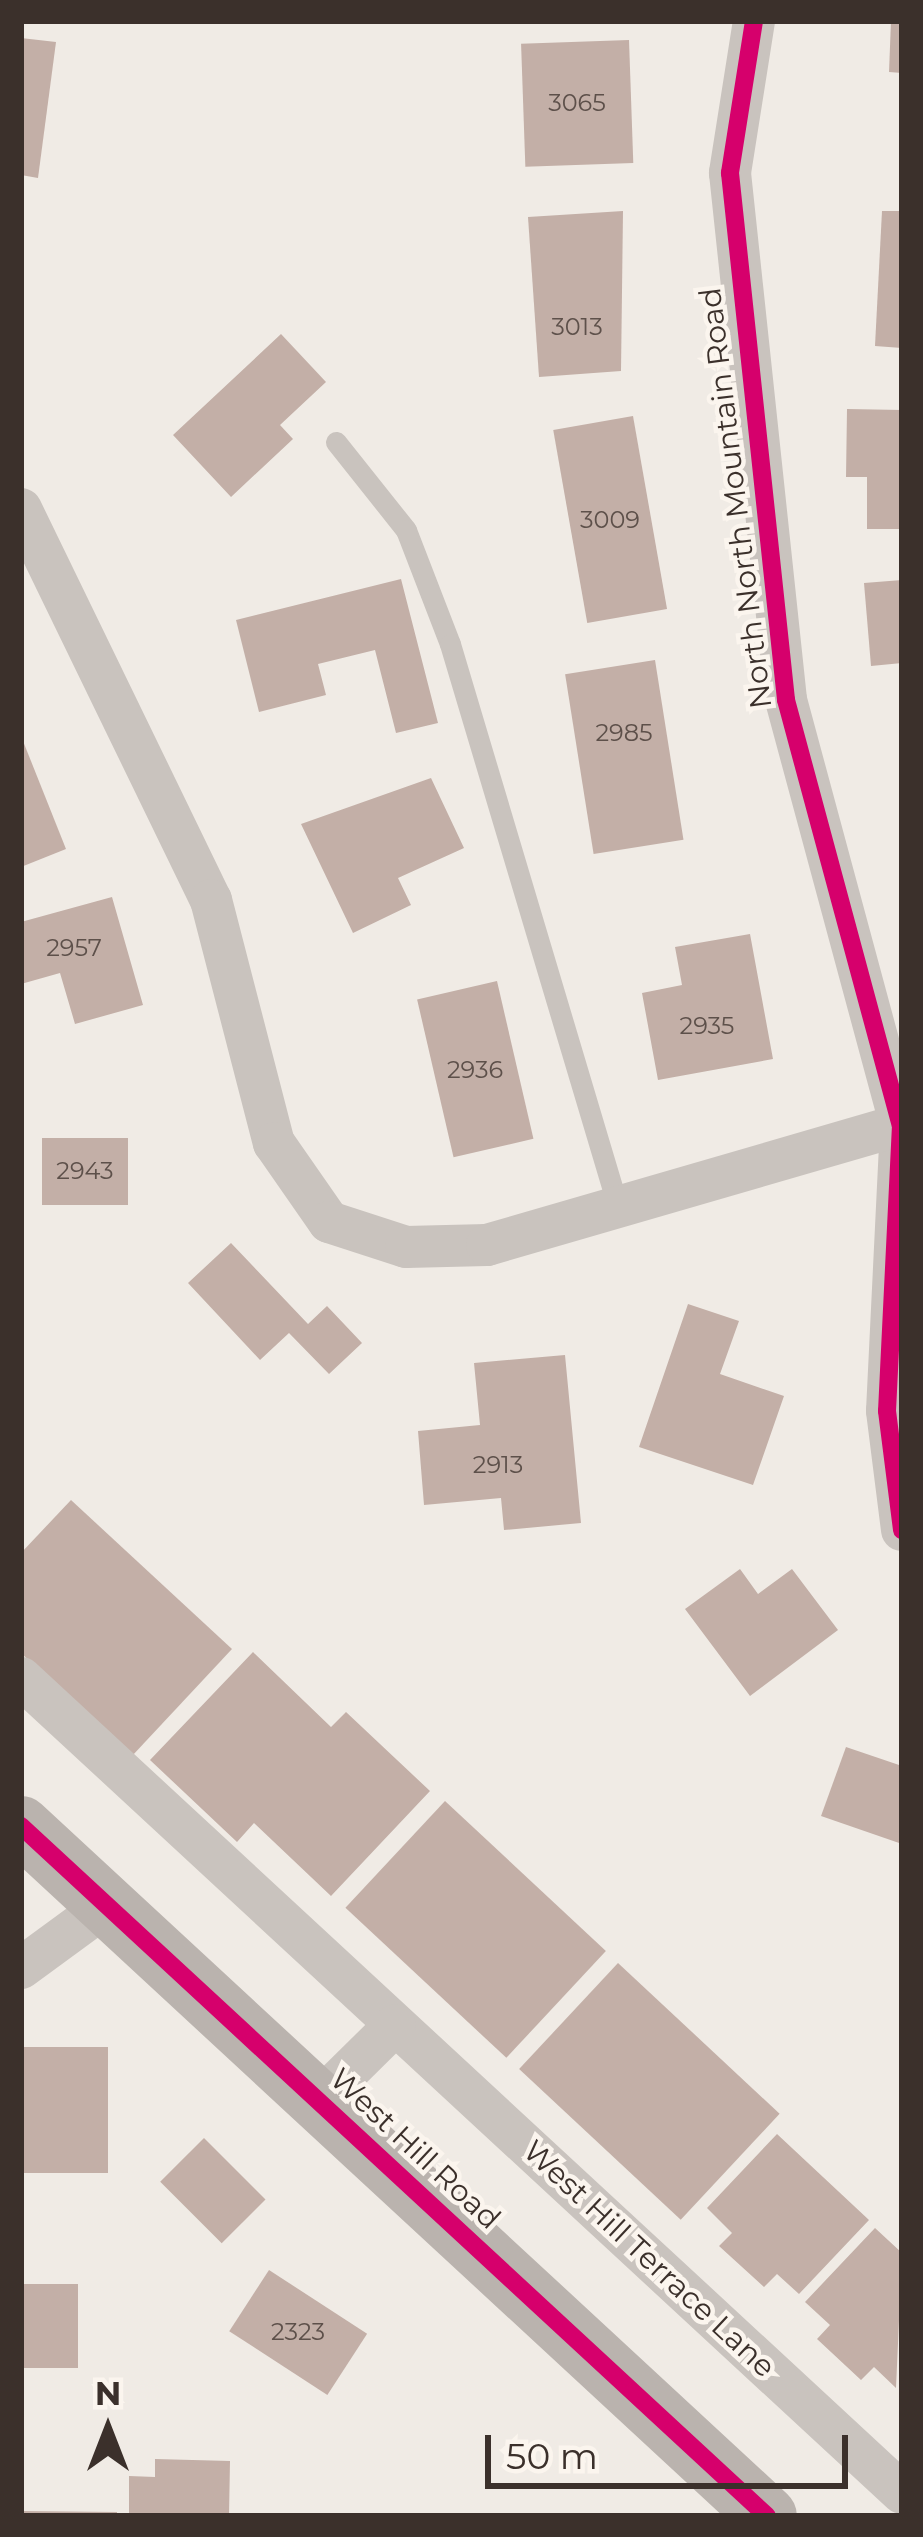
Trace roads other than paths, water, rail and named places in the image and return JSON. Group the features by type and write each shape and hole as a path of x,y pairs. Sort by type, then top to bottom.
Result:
{"street":[{"name":"North North Mountain Road","path":"754,21 730,173 786,700 901,1125 887,1411 902,1530"},
{"path":"21,509 211,900 274,1143 329,1222 406,1247 487,1245 901,1125"},
{"name":"West Hill Terrace Lane","path":"21,1678 902,2493"},
{"name":"West Hill Road","path":"21,1826 767,2516"},
{"path":"21,1968 106,1905"},
{"path":"318,2101 395,2025"}],"lane":[{"path":"336,442 406,530 450,644 618,1207"}]}
